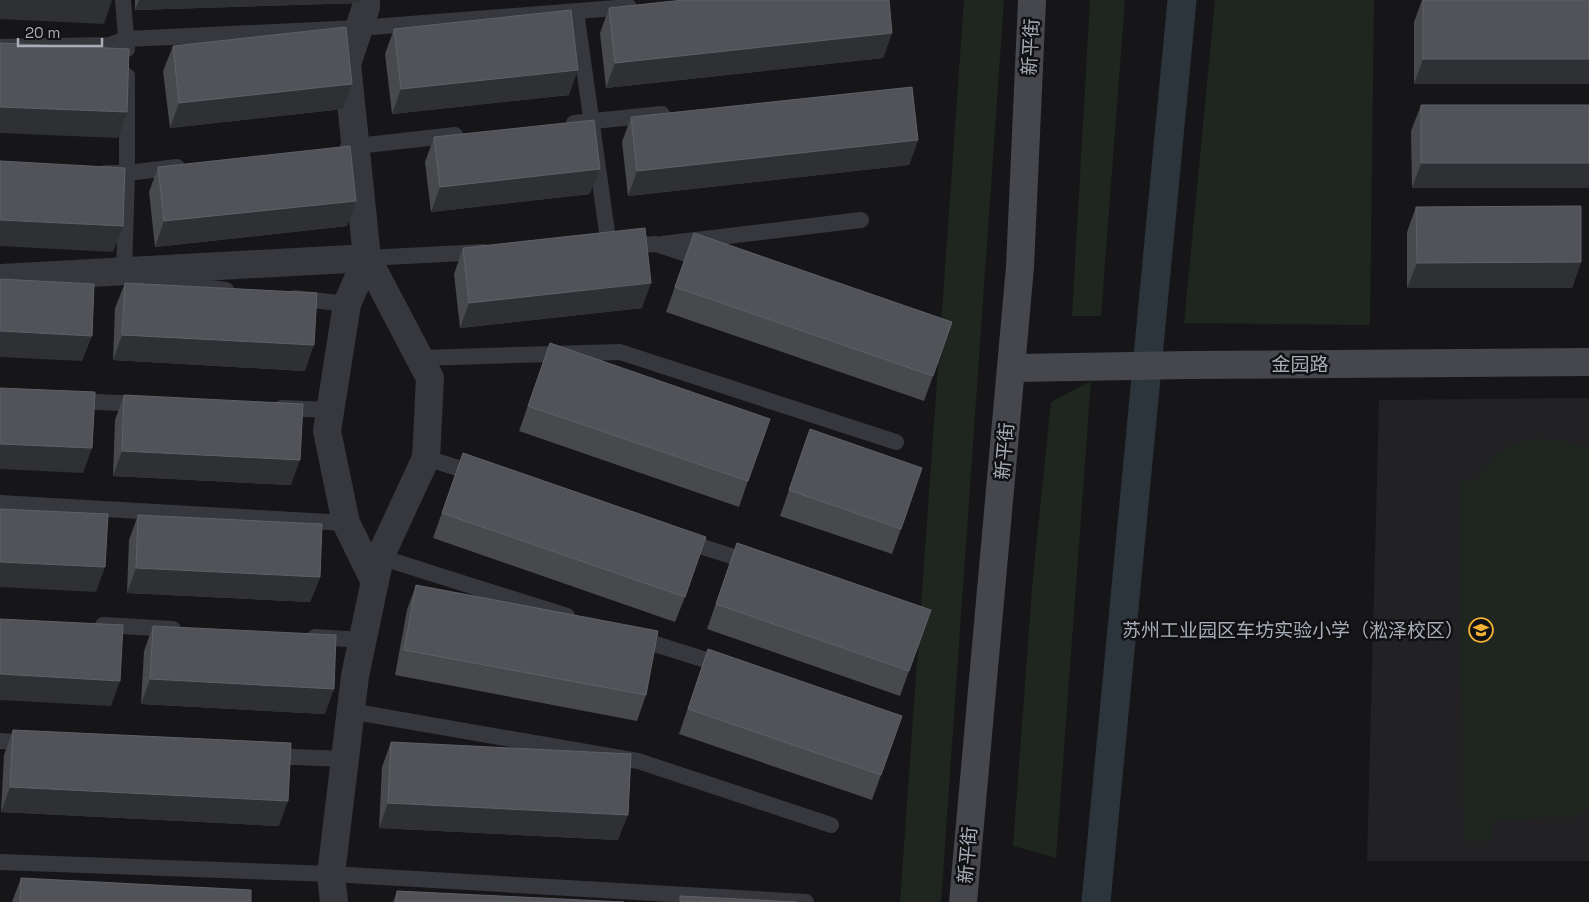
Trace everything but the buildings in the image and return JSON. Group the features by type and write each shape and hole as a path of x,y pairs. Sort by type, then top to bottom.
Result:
{"main road":[{"name":"新平街","path":"962,902 1020,268 1032,0"},
{"name":"金园路","path":"1011,368 1589,362"}],"street":[{"path":"334,902 331,874 355,676 377,569 426,458 430,378 367,258 346,147 348,64 366,7 366,0"},
{"path":"0,278 367,258"},
{"path":"367,258 347,304 327,431 346,522 377,569"}],"lane":[{"path":"123,0 127,39 127,173 124,272"},
{"path":"0,48 109,45 127,39 359,28 645,5"},
{"path":"576,11 609,246"},
{"path":"561,124 679,112"},
{"path":"346,147 473,133"},
{"path":"88,172 127,173 197,164"},
{"path":"589,247 656,244 861,220"},
{"path":"656,244 722,265"},
{"path":"367,258 502,251"},
{"path":"84,274 240,291"},
{"path":"279,296 347,304"},
{"path":"420,358 620,352 896,442"},
{"path":"58,401 156,404"},
{"path":"262,408 331,410"},
{"path":"426,458 491,479"},
{"path":"0,503 346,522"},
{"path":"669,536 772,569"},
{"path":"377,569 586,622"},
{"path":"88,624 186,630"},
{"path":"624,634 736,670"},
{"path":"304,637 362,640"},
{"path":"350,711 638,761 831,825"},
{"path":"0,741 49,744"},
{"path":"256,755 345,760"},
{"path":"0,862 331,874 806,902"}],"shaded area":[{"path":"964,0 1004,0 941,902 900,902"},
{"path":"1090,0 1125,0 1101,316 1072,316"},
{"path":"1215,0 1374,0 1370,325 1184,323"},
{"path":"1091,381 1056,858 1013,846 1033,576 1051,402"},
{"name":"苏州工业园区车坊实验小学（淞泽校区）","path":"1589,398 1589,861 1367,861 1379,400"},
{"path":"1540,439 1564,441 1589,449 1589,810 1573,817 1495,819 1491,827 1490,841 1464,841 1459,482 1477,481 1490,462 1502,451 1518,443"}],"waterway":[{"path":"1096,902 1182,0"}],"place":[{"name":"苏州工业园区车坊实验小学（淞泽校区）","path":"1481,630"}]}
